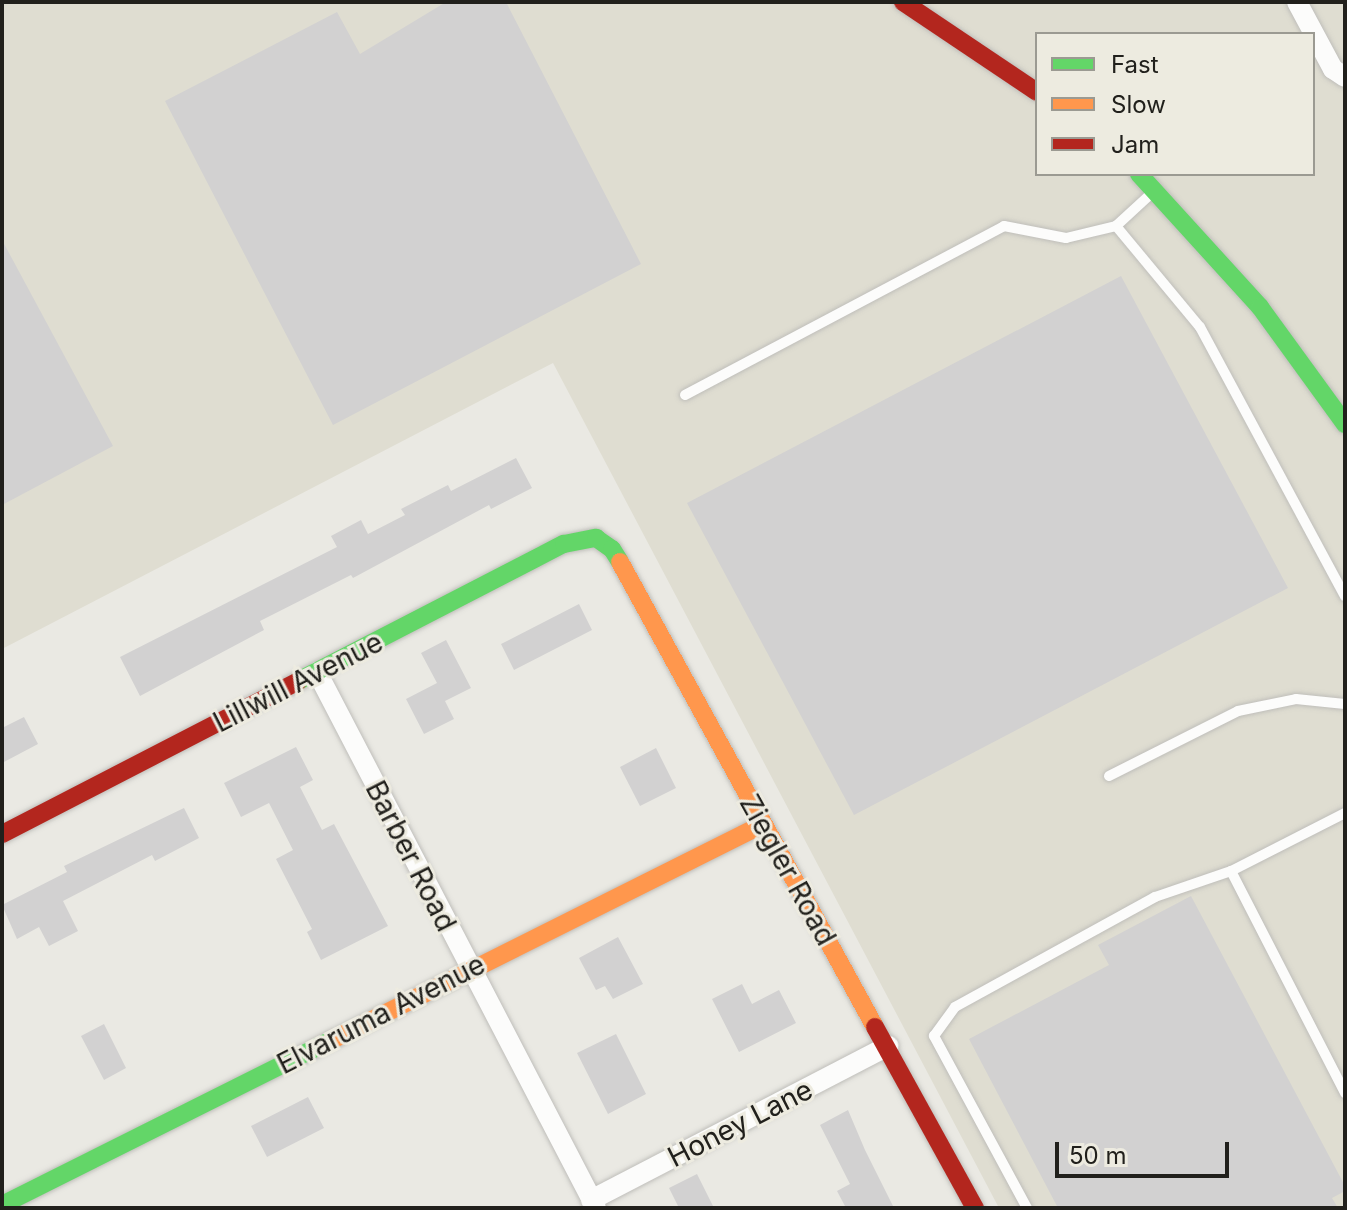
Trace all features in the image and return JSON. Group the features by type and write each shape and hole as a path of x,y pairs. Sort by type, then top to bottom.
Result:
{"street":[{"path":"903,2 1035,91"},
{"path":"1297,2 1313,32"},
{"path":"1315,36 1333,69 1345,77"},
{"path":"1141,176 1260,307 1345,424"},
{"name":"Lillwill Avenue","path":"2,834 564,544 596,538"},
{"name":"Ziegler Road","path":"596,538 612,549 622,565 975,1208"},
{"name":"Barber Road","path":"317,672 593,1204"},
{"name":"Elvaruma Avenue","path":"2,1205 762,825"},
{"name":"Honey Lane","path":"593,1204 888,1046"}],"lane":[{"path":"685,395 1004,226 1066,238 1116,226 1154,190"},
{"path":"1116,226 1200,327 1345,596"},
{"path":"1109,776 1238,711 1296,699 1345,704"},
{"path":"1027,1208 934,1036 955,1007 1155,897 1231,871 1345,813"},
{"path":"1231,871 1345,1093"}],"shaded area":[{"path":"2,2 1345,2 1345,1208 999,1208 553,363 2,649"}],"building":[{"path":"446,2 506,2 641,264 333,425 165,101 337,12 360,54"},
{"path":"2,240 113,446 2,505"},
{"path":"1121,276 1288,588 854,815 687,503"},
{"path":"516,458 532,488 491,509 489,505 353,578 351,575 260,621 264,630 140,696 120,657 337,547 331,536 361,520 368,534 405,515 401,509 448,485 451,491"},
{"path":"579,604 592,630 514,670 501,644"},
{"path":"446,640 471,688 445,701 454,719 424,734 406,699 437,683 421,653"},
{"path":"24,717 38,744 2,763 2,728"},
{"path":"296,747 313,780 300,787 322,830 334,824 388,926 321,960 307,932 312,929 276,859 293,850 269,803 241,817 224,783"},
{"path":"656,748 676,788 640,806 620,767"},
{"path":"184,808 199,838 155,861 152,855 63,901 78,931 49,946 39,927 17,939 2,905 67,872 64,866"},
{"path":"1191,896 1345,1186 1345,1191 1332,1198 1338,1208 1058,1208 969,1039 1109,965 1098,945"},
{"path":"618,937 643,984 613,999 605,986 596,990 579,958"},
{"path":"742,984 752,1004 779,990 796,1023 739,1052 712,999"},
{"path":"104,1024 126,1068 104,1080 81,1036"},
{"path":"616,1034 646,1094 608,1114 577,1053"},
{"path":"308,1097 324,1128 267,1157 251,1126"},
{"path":"848,1110 894,1208 846,1208 837,1191 850,1184 820,1125"},
{"path":"697,1174 714,1208 679,1208 669,1188"}],"traffic: fast":[{"path":"1141,176 1260,307 1345,424"},
{"path":"298,681 564,544 596,538 612,549 620,562"},
{"path":"2,1205 332,1040"}],"traffic: slow":[{"path":"620,562 875,1027"},
{"path":"332,1040 762,825"}],"traffic: jam":[{"path":"903,2 1035,91"},
{"path":"2,834 298,681"},
{"path":"875,1027 975,1208"}]}
